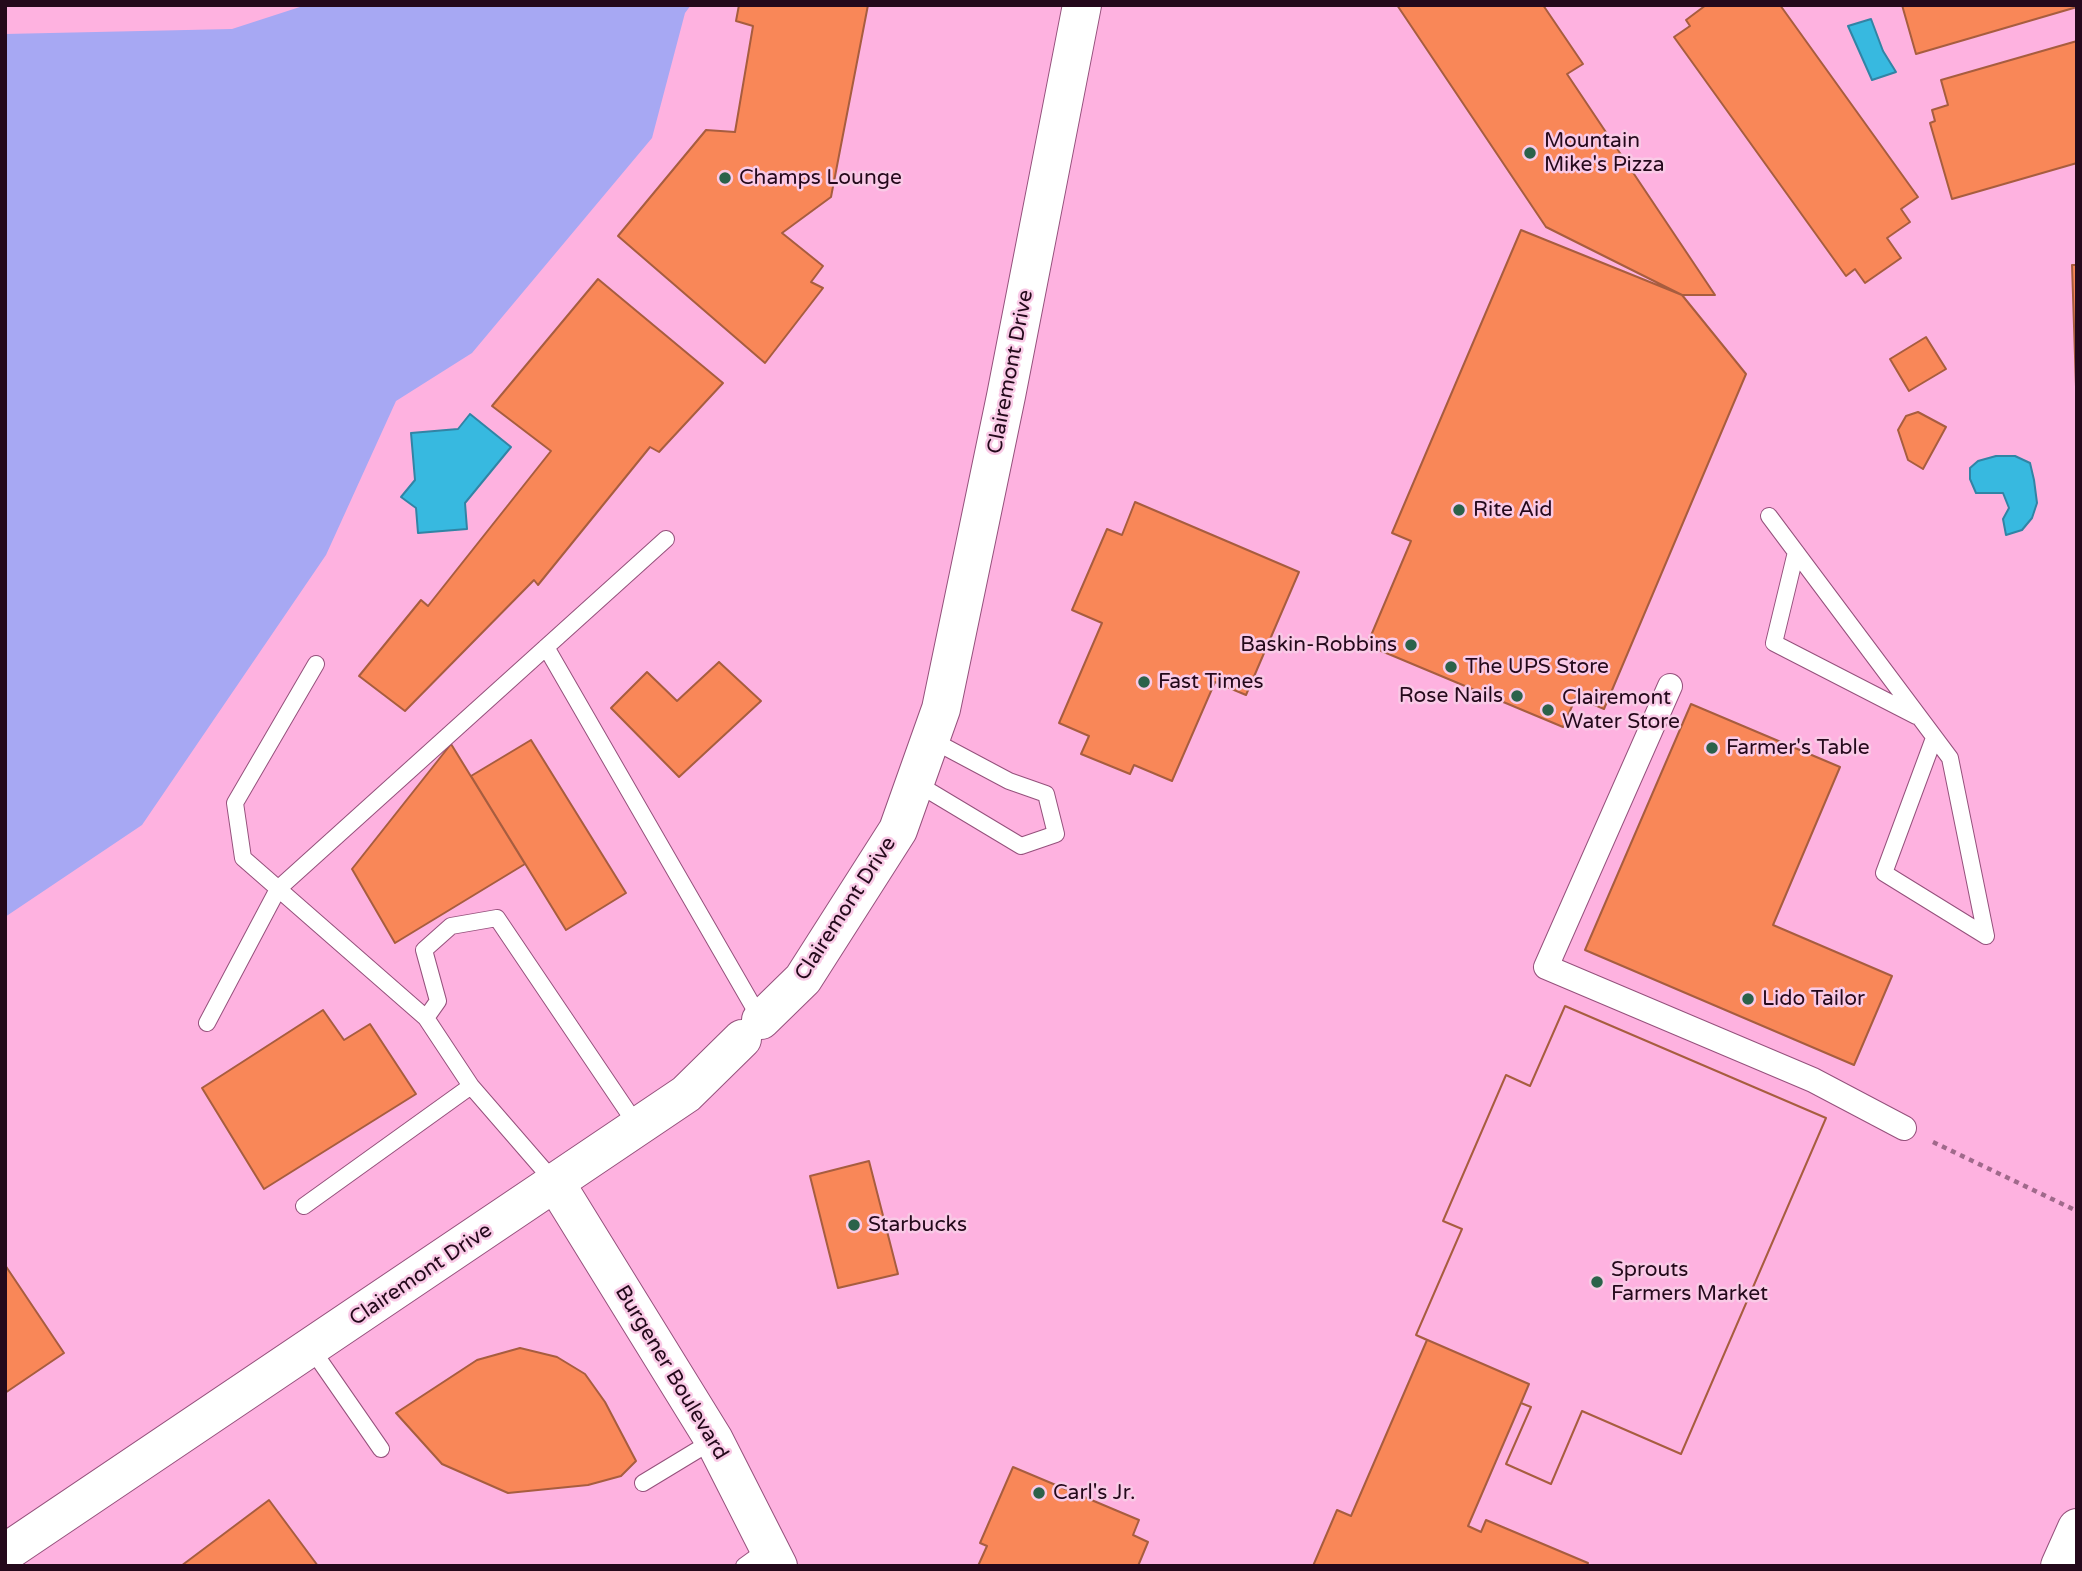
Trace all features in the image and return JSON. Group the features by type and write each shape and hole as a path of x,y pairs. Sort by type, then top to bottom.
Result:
{"main road":[{"name":"Clairemont Drive","path":"5,1553 686,1094 803,979 898,830 941,709 1004,409 1082,5"},
{"name":"Burgener Boulevard","path":"556,1184 714,1440 764,1560"},
{"path":"2060,1566 2077,1528"}],"street":[{"path":"1670,686 1546,967 1813,1080 1904,1128"}],"lane":[{"path":"1769,516 1950,758 1986,936 1884,873 1934,737"},
{"path":"207,1023 278,889 666,539"},
{"path":"1796,552 1774,643 1919,717"},
{"path":"546,648 751,1030"},
{"path":"316,664 235,803 243,858 426,1018 471,1086 556,1184"},
{"path":"916,783 1021,846 1056,834 1046,794 1009,780 932,740"},
{"path":"426,1018 438,1001 424,950 451,926 497,918 638,1127"},
{"path":"304,1206 471,1086"},
{"path":"311,1348 381,1449"},
{"path":"643,1483 714,1440"}],"path":[{"path":"1904,1128 2077,1211"}],"shaded area":[{"path":"306,5 691,5 685,13 652,138 472,353 396,401 326,555 142,825 5,917 5,34 232,29"},
{"path":"1871,19 1883,51 1896,72 1872,80 1848,26"},
{"path":"470,414 511,447 465,503 467,529 418,533 416,508 401,497 415,480 411,433 458,429"},
{"path":"1996,456 2015,456 2030,463 2037,503 2032,518 2022,530 2006,535 2003,519 2009,508 2003,493 1976,493 1970,479 1970,468 1978,461"}],"building":[{"path":"739,5 868,5 831,197 782,233 823,266 811,282 823,288 765,363 618,236 706,130 735,132 753,26 736,21"},
{"path":"1397,5 1543,5 1583,64 1567,74 1715,295 1682,295 1546,227"},
{"path":"1706,5 1780,5 1918,197 1901,209 1910,222 1887,238 1901,258 1865,283 1855,269 1846,276 1674,37 1690,26 1686,20"},
{"path":"1902,5 2077,5 2077,7 1916,54"},
{"path":"2077,41 2077,163 1952,199 1930,123 1935,121 1932,110 1948,105 1941,80"},
{"path":"1521,230 1682,295 1746,374 1604,709 1576,697 1563,727 1367,645 1411,541 1392,533"},
{"path":"2072,265 2077,265 2077,417"},
{"path":"598,279 723,383 659,452 650,447 538,585 534,580 405,711 359,676 421,600 428,606 551,451 492,406"},
{"path":"1926,337 1946,369 1909,391 1890,359"},
{"path":"1918,412 1946,427 1923,469 1908,460 1898,430 1906,416"},
{"path":"1135,502 1299,572 1246,695 1215,682 1172,781 1134,765 1130,774 1081,754 1089,736 1059,723 1102,623 1072,610 1107,529 1122,535"},
{"path":"719,662 761,701 679,777 611,708 647,672 677,701"},
{"path":"1691,704 1840,767 1773,925 1892,976 1854,1065 1585,950"},
{"path":"531,740 626,893 566,930 471,776"},
{"path":"451,744 525,864 395,943 352,869"},
{"name":"Sprouts Farmers Market","path":"1565,1006 1826,1118 1681,1454 1582,1411 1551,1484 1506,1464 1531,1407 1521,1403 1468,1526 1481,1532 1486,1520 1588,1563 1587,1566 1313,1566 1337,1510 1351,1516 1427,1340 1416,1335 1462,1229 1443,1221 1506,1075 1530,1086"},
{"name":"Sprouts Farmers Market","path":"1565,1006 1826,1118 1681,1454 1582,1411 1551,1484 1506,1464 1531,1407 1521,1403 1529,1384 1416,1335 1462,1229 1443,1221 1506,1075 1530,1086"},
{"path":"323,1010 344,1040 370,1024 416,1094 264,1189 202,1088"},
{"name":"Starbucks","path":"869,1161 898,1274 838,1288 810,1176"},
{"path":"5,1265 64,1353 5,1393"},
{"path":"520,1348 557,1357 585,1374 605,1402 636,1461 621,1476 588,1485 508,1493 442,1464 396,1413 477,1360"},
{"name":"Carl's Jr.","path":"1013,1467 1139,1520 1133,1535 1148,1542 1138,1566 978,1566 987,1546 980,1543"},
{"path":"269,1500 318,1566 181,1566"}],"place":[{"name":"Mountain Mike's Pizza","path":"1530,153"},
{"name":"Champs Lounge","path":"725,178"},
{"name":"Rite Aid","path":"1459,510"},
{"name":"Baskin-Robbins","path":"1411,645"},
{"name":"The UPS Store","path":"1451,667"},
{"name":"Fast Times","path":"1144,682"},
{"name":"Rose Nails","path":"1517,696"},
{"name":"Clairemont Water Store","path":"1548,710"},
{"name":"Farmer's Table","path":"1712,748"},
{"name":"Lido Tailor","path":"1748,999"},
{"name":"Starbucks","path":"854,1225"},
{"name":"Sprouts Farmers Market","path":"1597,1282"},
{"name":"Carl's Jr.","path":"1039,1493"}]}
